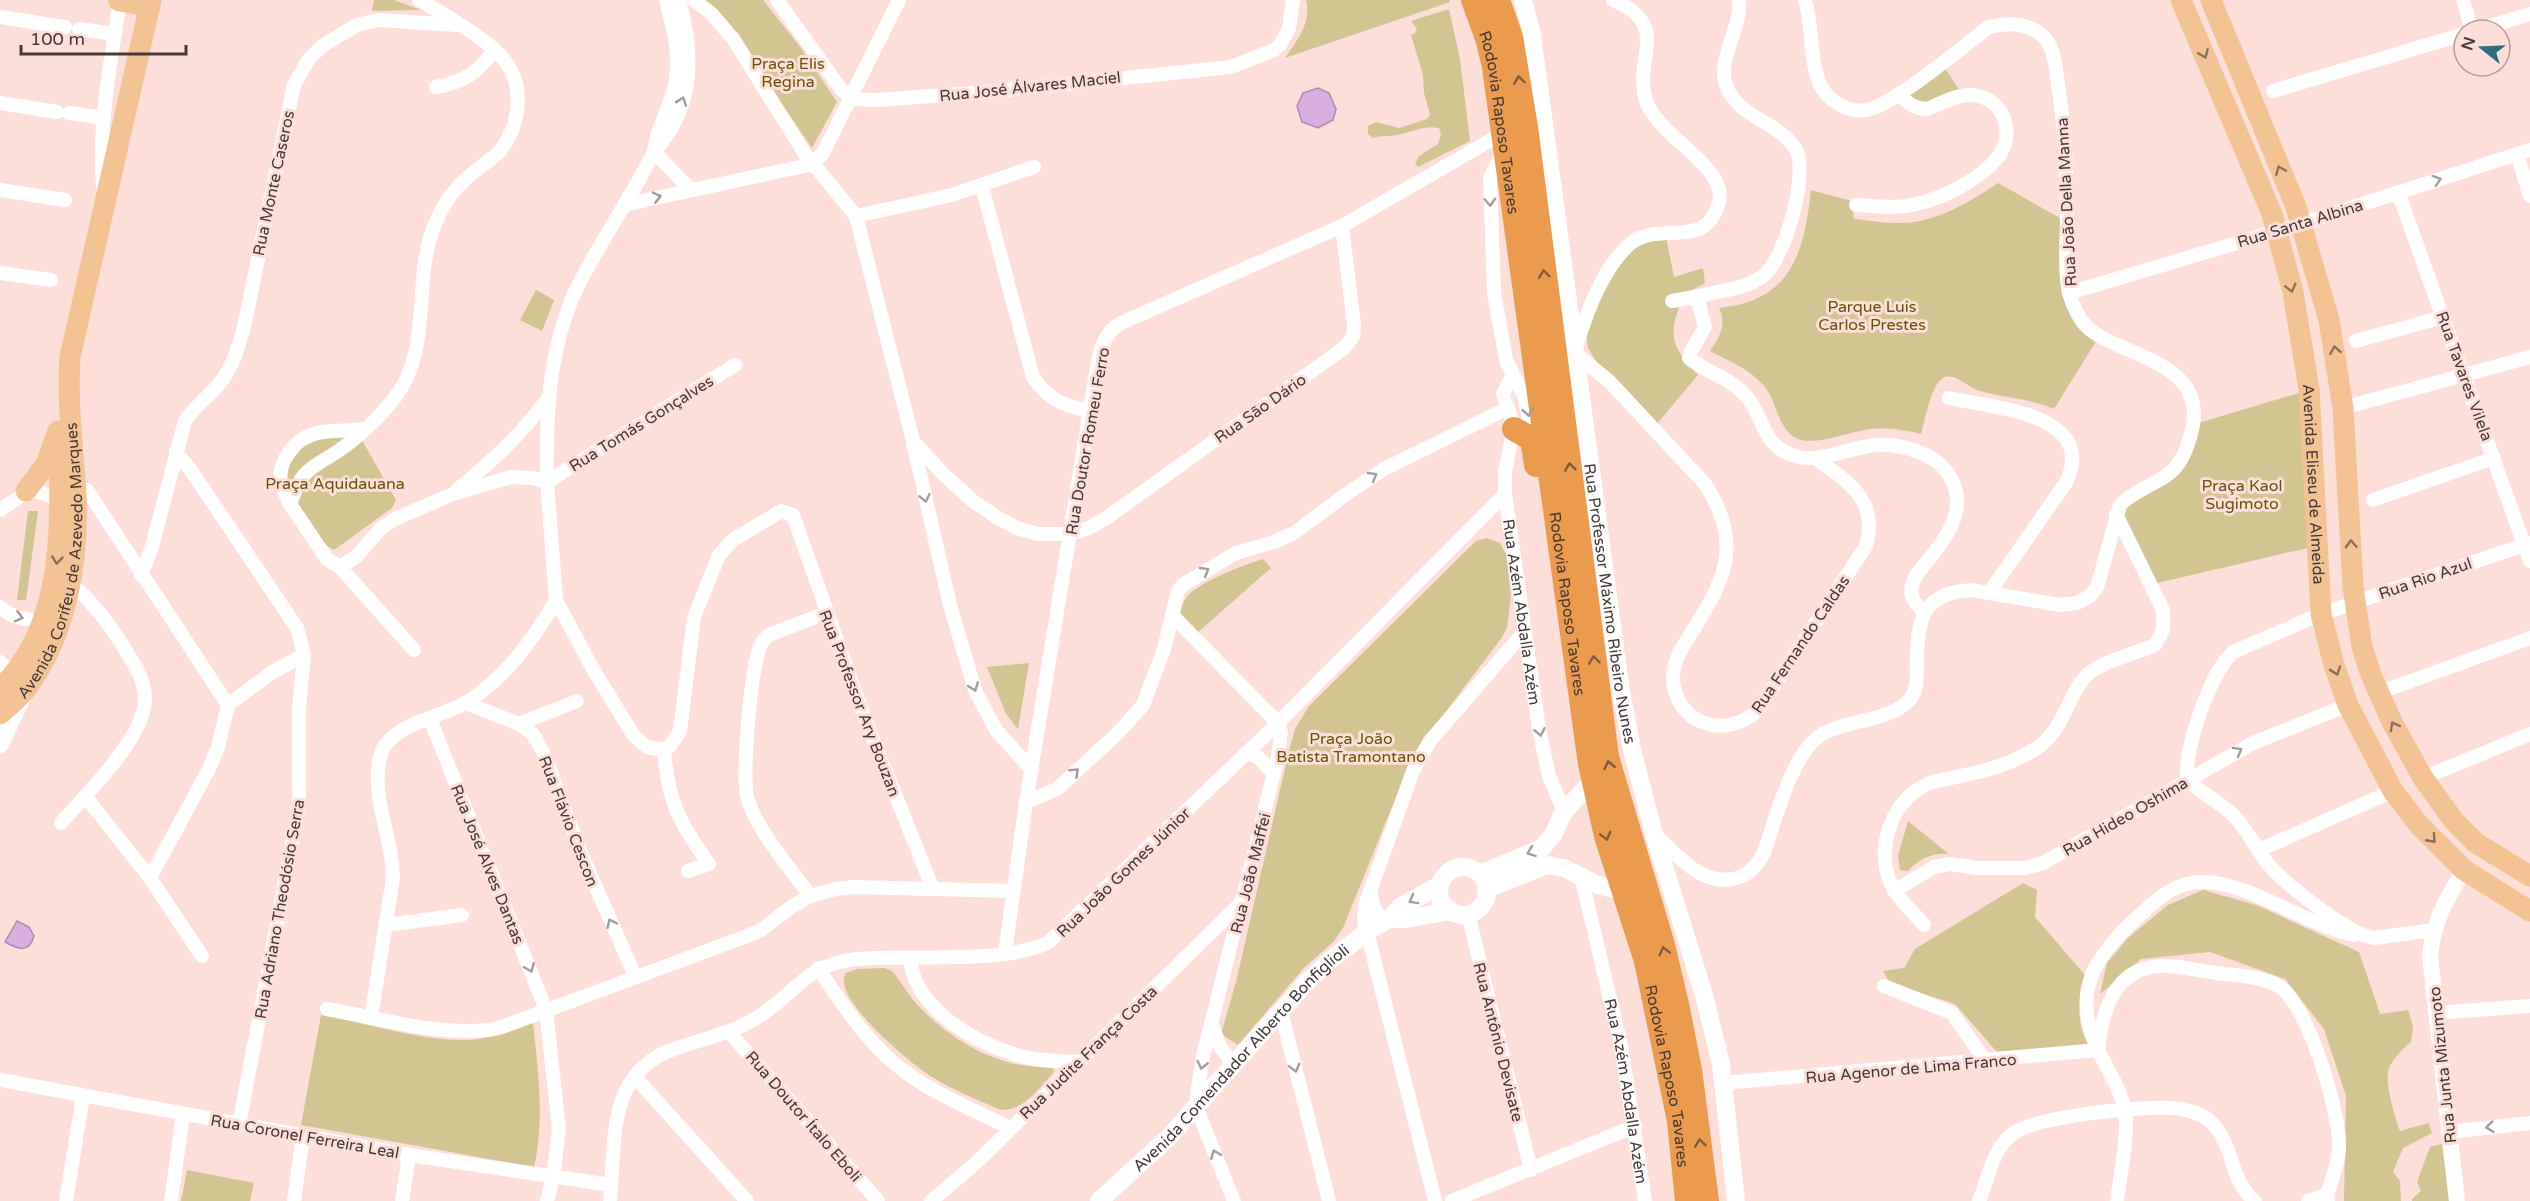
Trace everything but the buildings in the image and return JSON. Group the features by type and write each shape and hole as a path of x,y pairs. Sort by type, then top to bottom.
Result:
{"highway":[{"name":"Rodovia Raposo Tavares","path":"1473,0 1488,40 1504,140 1576,670 1594,780 1606,836 1646,961 1664,1041 1691,1199"},
{"name":"Rodovia Raposo Tavares","path":"1498,0 1511,37 1524,117 1607,757 1663,945 1690,1070 1691,1199"},
{"path":"1518,425 1545,527 1564,570"}],"main road":[{"name":"Rua Professor Máximo Ribeiro Nunes","path":"1523,0 1532,35 1621,692 1633,754 1654,834 1704,995 1724,1083 1736,1201"},
{"name":"Avenida Eliseu de Almeida","path":"2181,0 2272,214 2293,292 2307,370 2321,614 2334,665 2348,705 2393,791 2419,825 2464,870 2530,911"},
{"name":"Avenida Eliseu de Almeida","path":"2211,0 2252,97 2301,224 2330,320 2343,408 2356,602 2362,646 2378,693 2423,778 2454,821 2476,843 2530,876"},
{"path":"119,1 151,3"},
{"name":"Avenida Corifeu de Azevedo Marques","path":"0,714 9,679 50,622 70,583 74,499 68,397 70,357 151,3"},
{"name":"Avenida Corifeu de Azevedo Marques","path":"50,622 57,564 74,499 58,431 68,397"},
{"path":"26,491 46,464 58,431"},
{"path":"0,744 9,679"},
{"path":"1483,881 1542,848 1553,835 1564,811 1594,780"},
{"path":"1483,881 1547,865 1564,868 1598,885 1622,891"},
{"path":"1379,924 1459,912 1482,905 1483,881 1469,868 1457,868 1446,874 1440,885 1441,899 1459,912"},
{"name":"Avenida Comendador Alberto Bonfiglioli","path":"1099,1201 1158,1148 1326,963 1400,907 1440,885"}],"street":[{"path":"290,504 302,477 343,448 396,397 404,386 416,354 424,260 440,213 448,198 460,184 498,153 511,134 516,120 518,106 516,82 511,70 494,50 419,0"},
{"path":"666,0 677,45 675,85 655,139 654,152 691,190"},
{"path":"679,0 689,44 688,83 684,98 667,138 654,152 572,302 559,336 548,398 547,482 556,600 594,671 634,736 647,747 664,750 666,776 674,808 686,832 709,864 688,871"},
{"path":"694,0 712,14 734,40 799,145 856,216 913,441 950,605 975,690 990,722 1032,770"},
{"path":"777,0 841,89 852,99"},
{"path":"624,205 813,164 823,153 852,99 899,0"},
{"name":"Rua José Álvares Maciel","path":"852,99 877,100 989,92 1231,67 1274,50 1280,45 1289,27 1293,0"},
{"path":"1576,351 1592,300 1623,252 1641,237 1653,234 1690,233 1701,229 1714,215 1719,202 1719,187 1713,176 1661,123 1647,103 1644,87 1648,39 1644,24 1630,8 1613,0"},
{"path":"1672,301 1742,287 1754,282 1771,269 1781,252 1801,179 1799,156 1794,147 1779,132 1741,109 1733,100 1725,82 1725,66 1739,10 1739,0"},
{"name":"Rua João Della Manna","path":"1805,0 1818,78 1823,90 1832,100 1845,107 1864,111 1875,108 1898,94 1989,27 2003,23 2017,23 2035,31 2046,40 2055,59 2067,166 2069,293 2079,317 2086,326 2095,333 2152,359 2170,371 2184,386 2192,402 2194,420 2191,436 2180,462 2174,470 2128,497 2120,505 2101,577 2090,596 2077,603 2060,605 1971,590 1949,593 1937,599 1924,612"},
{"path":"2463,0 2468,18"},
{"name":"Avenida Corifeu de Azevedo Marques","path":"105,205 101,156 103,118 119,1"},
{"path":"2512,19 2530,14"},
{"path":"0,17 65,27"},
{"name":"Rua Monte Caseros","path":"141,575 151,550 185,421 224,378 244,327 294,85 309,59 338,35 357,25 379,20 459,25"},
{"path":"79,28 115,34"},
{"path":"2273,91 2452,38"},
{"path":"436,87 464,80 483,66 494,50"},
{"path":"1856,205 1900,207 1937,198 1983,172 1999,156 2005,143 2008,132 2003,114 1994,103 1983,97 1964,96 1921,109 1898,94"},
{"path":"0,103 103,118"},
{"name":"Rua Doutor Romeu Ferro","path":"1005,953 1026,802 1099,355 1106,335 1113,328 1342,226 1504,140"},
{"name":"Rua Azém Abdalla Azém","path":"1504,140 1494,166 1489,191 1494,293 1506,360 1525,398 1505,472 1504,494 1524,632 1549,776 1564,811"},
{"path":"2524,152 2530,196"},
{"name":"Rua Santa Albina","path":"2069,293 2276,232 2524,152"},
{"path":"856,216 894,210 982,186 1034,167"},
{"path":"982,186 1033,378 1049,397 1060,404 1090,411"},
{"path":"0,190 65,200"},
{"name":"Rua Tavares Vilela","path":"2398,192 2527,543 2530,561"},
{"name":"Rua São Dário","path":"1070,534 1089,528 1108,517 1350,343 1354,325 1342,226"},
{"path":"0,273 51,280"},
{"path":"1654,834 1697,873 1709,879 1723,881 1739,878 1759,863 1792,777 1806,749 1818,737 1833,729 1890,712 1910,699 1917,681 1919,631 1924,612 1916,604 1912,588 1917,575 1946,539 1954,522 1957,498 1949,476 1941,465 1921,452 1887,445 1865,446 1815,458 1795,456 1776,446 1768,439 1754,406 1742,391 1689,358 1705,327 1699,304 1700,296"},
{"path":"2356,341 2443,317"},
{"name":"Rua Fernando Caldas","path":"1576,351 1610,382 1697,475 1715,500 1722,517 1727,556 1721,583 1715,597 1683,646 1673,678 1680,701 1690,715 1700,722 1714,726 1736,725 1758,710 1866,546 1870,525 1864,502 1849,483 1815,458"},
{"path":"2343,408 2530,357"},
{"name":"Rua Tomás Gonçalves","path":"547,482 735,365"},
{"path":"1026,802 1057,789 1117,734 1143,705 1164,649 1178,591 1184,584 1236,553 1274,542 1294,533 1384,469 1518,425 1503,394 1512,376"},
{"path":"453,494 497,458 530,423 548,398"},
{"path":"1949,398 2039,418 2062,433 2073,451 2074,461 2067,481 1989,593"},
{"path":"364,429 315,434 307,437 287,456 281,484 302,525 327,559 340,567 414,650"},
{"path":"913,441 943,474 973,501 998,518 1017,528 1038,534 1070,534"},
{"path":"150,878 209,770 218,747 228,705 271,673 304,655 297,628 190,469 176,452"},
{"path":"2373,500 2494,458"},
{"path":"340,567 357,556 387,524 453,494 511,477 532,478 547,482"},
{"path":"0,510 26,491 37,491 74,499 141,575 228,705"},
{"name":"Rua João Gomes Júnior","path":"611,1196 616,1115 634,1077 650,1061 663,1053 729,1032 760,1016 818,968 834,962 1005,953 1037,948 1062,932 1278,723 1504,494"},
{"name":"Rua Professor Ary Bouzan","path":"664,750 670,746 680,731 694,617 719,555 733,540 781,511 793,515 826,613 933,889"},
{"path":"1924,925 1894,891 1886,870 1884,851 1888,831 1905,799 1917,788 1931,782 1994,768 2025,755 2041,745 2059,724 2078,687 2092,670 2147,648 2159,639 2163,630 2163,610 2116,514"},
{"name":"Rua Rio Azul","path":"2187,780 2188,751 2215,675 2224,661 2248,644 2321,614 2527,543"},
{"path":"62,823 135,732 144,711 145,696 142,681 132,660 110,626 90,600 70,583"},
{"path":"371,1017 387,925 393,864 379,802 379,761 382,750 396,734 466,703 490,685 528,645 556,600"},
{"path":"0,607 10,615 21,619 50,622"},
{"path":"810,896 755,815 747,798 745,770 754,676 763,641 770,635 826,613"},
{"path":"1172,615 1278,723"},
{"path":"1435,1201 1379,924 1364,912 1370,888 1413,771 1430,741 1524,632"},
{"path":"2378,693 2530,638"},
{"name":"Rua Adriano Theodósio Serra","path":"239,1125 299,806 299,708 304,655"},
{"path":"519,724 577,701"},
{"name":"Rua Flávio Cescon","path":"466,703 519,724 533,734 545,756 589,873 635,976"},
{"name":"Rua Hideo Oshima","path":"1894,891 1934,867 1950,864 1977,868 2025,868 2043,863 2253,743 2348,705"},
{"name":"Rua José Alves Dantas","path":"430,718 546,1010 559,1129 554,1178 547,1201"},
{"name":"Rua João Maffei","path":"1196,1107 1199,1076 1274,774 1280,744 1278,723"},
{"path":"2423,778 2530,735"},
{"path":"1247,753 1258,757 1274,774"},
{"path":"2187,780 2224,806 2247,832 2270,866 2289,883 2337,920 2365,938"},
{"path":"2259,850 2393,791"},
{"path":"85,796 150,878 202,956"},
{"name":"Rua Junta Mizumoto","path":"2457,1201 2430,956 2433,930 2444,904 2464,870"},
{"name":"Rua Azém Abdalla Azém","path":"1581,876 1621,1045 1645,1201"},
{"path":"2117,1201 2124,1144 2125,1110 2085,1015 2086,993 2095,967 2108,948 2158,899 2177,886 2204,882 2223,885 2261,898 2312,923 2337,932 2365,938 2433,930"},
{"path":"327,1009 449,1031 484,1031 747,936 760,930 791,907 822,891 854,887 1013,891"},
{"name":"Rua Judite França Costa","path":"931,1201 977,1162 1076,1062 1242,902"},
{"name":"Rua Antônio Devisate","path":"1459,912 1531,1170"},
{"path":"387,925 462,915"},
{"path":"910,958 911,970 921,991 930,1003 978,1038 1016,1055 1076,1062"},
{"path":"2098,1050 2103,1016 2110,998 2119,984 2133,973 2162,966 2249,977 2279,986 2299,1007 2305,1020 2337,1122 2338,1158 2328,1198 2308,1201"},
{"path":"818,968 863,1031 907,1074 1010,1128"},
{"path":"1884,986 1952,1013 1986,1062"},
{"path":"2436,1013 2530,1006"},
{"path":"1281,1011 1329,1201"},
{"path":"1212,1023 1215,1038 1234,1064"},
{"name":"Rua Doutor Ítalo Eboli","path":"729,1032 878,1201"},
{"name":"Rua Agenor de Lima Franco","path":"1724,1083 1986,1062 2098,1050"},
{"path":"634,1077 747,1201"},
{"name":"Rua Coronel Ferreira Leal","path":"0,1080 239,1125 554,1178 611,1196"},
{"path":"66,1201 83,1096"},
{"path":"1196,1107 1234,1201"},
{"path":"1979,1201 2001,1147 2011,1135 2022,1129 2059,1119 2125,1110 2173,1108 2200,1115 2210,1121 2219,1131 2239,1181 2255,1201"},
{"path":"171,1201 183,1114"},
{"path":"2449,1132 2530,1123"},
{"path":"1452,1201 1635,1126"},
{"path":"294,1201 303,1136"},
{"path":"402,1201 409,1155"}],"green space":[{"path":"374,0 394,0 421,10 372,11"},
{"name":"Praça Elis Regina","path":"705,0 763,0 801,48 837,102 812,148 719,13"},
{"path":"1306,0 1449,0 1450,2 1285,58 1305,24"},
{"path":"1449,9 1460,59 1470,141 1418,167 1415,163 1419,156 1438,144 1441,134 1439,128 1424,128 1398,135 1373,138 1368,134 1368,126 1376,122 1399,128 1427,119 1430,114 1424,93 1423,75 1411,35 1417,29 1411,21"},
{"path":"1941,62 1962,94 1927,108 1900,93"},
{"name":"Parque Luis Carlos Prestes","path":"1998,183 2067,222 2071,297 2100,335 2054,409 1977,390 1956,378 1947,377 1943,378 1935,388 1921,434 1877,428 1805,441 1791,435 1786,429 1769,393 1758,380 1739,366 1710,351 1721,330 1722,320 1719,308 1743,304 1763,296 1778,284 1789,270 1798,254 1804,234 1811,190 1852,201 1854,219 1907,223 1948,212"},
{"path":"1666,237 1674,277 1703,268 1705,283 1683,295 1674,329 1676,346 1698,375 1656,425 1598,364 1588,348 1586,333 1594,310 1623,258 1635,244"},
{"path":"536,290 554,300 542,331 520,320"},
{"name":"Praça Kaol Sugimoto","path":"2302,392 2312,547 2153,584 2119,515 2130,501 2181,468 2198,423"},
{"name":"Praça Aquidauana","path":"343,434 359,435 396,500 392,508 334,550 324,544 285,488 284,467 298,449 321,439"},
{"path":"28,511 38,511 26,600 17,600"},
{"name":"Praça João Batista Tramontano","path":"1487,538 1500,543 1506,554 1511,597 1507,628 1413,755 1343,928 1334,941 1303,969 1238,1045 1221,1034 1236,982 1295,729 1309,706 1476,541"},
{"path":"1263,559 1271,568 1197,633 1180,615 1184,601 1197,588 1208,581"},
{"path":"1029,663 1018,729 1006,714 987,667"},
{"path":"1908,821 1949,854 1932,855 1916,863 1908,871 1900,870 1898,856"},
{"path":"2023,883 2037,890 2035,917 2085,975 2081,993 2080,1020 2089,1045 1997,1052 1955,1004 1890,983 1883,971 1904,968 1915,949"},
{"path":"2203,890 2256,905 2359,952 2380,1014 2408,1010 2413,1026 2411,1042 2389,1068 2389,1090 2400,1131 2429,1123 2432,1133 2403,1148 2393,1172 2400,1181 2401,1201 2344,1201 2346,1096 2324,1029 2285,979 2210,952 2141,959 2100,994 2107,963 2128,938 2168,905"},
{"path":"884,968 892,971 914,1001 928,1015 959,1040 976,1050 1013,1063 1032,1067 1052,1067 1054,1072 1022,1104 1007,1110 998,1109 948,1086 908,1059 860,1013 849,997 844,984 846,973 857,969"},
{"path":"321,1015 410,1034 462,1040 498,1035 533,1023 540,1113 534,1167 301,1125"},
{"path":"2442,1144 2449,1201 2412,1201 2421,1191 2417,1182 2430,1147"},
{"path":"187,1170 254,1183 250,1201 181,1201"}],"shaded area":[{"path":"1318,88 1329,93 1336,109 1333,120 1318,128 1302,122 1297,106 1303,93"},
{"path":"17,921 29,927 34,936 26,948 19,948 5,942"}]}
